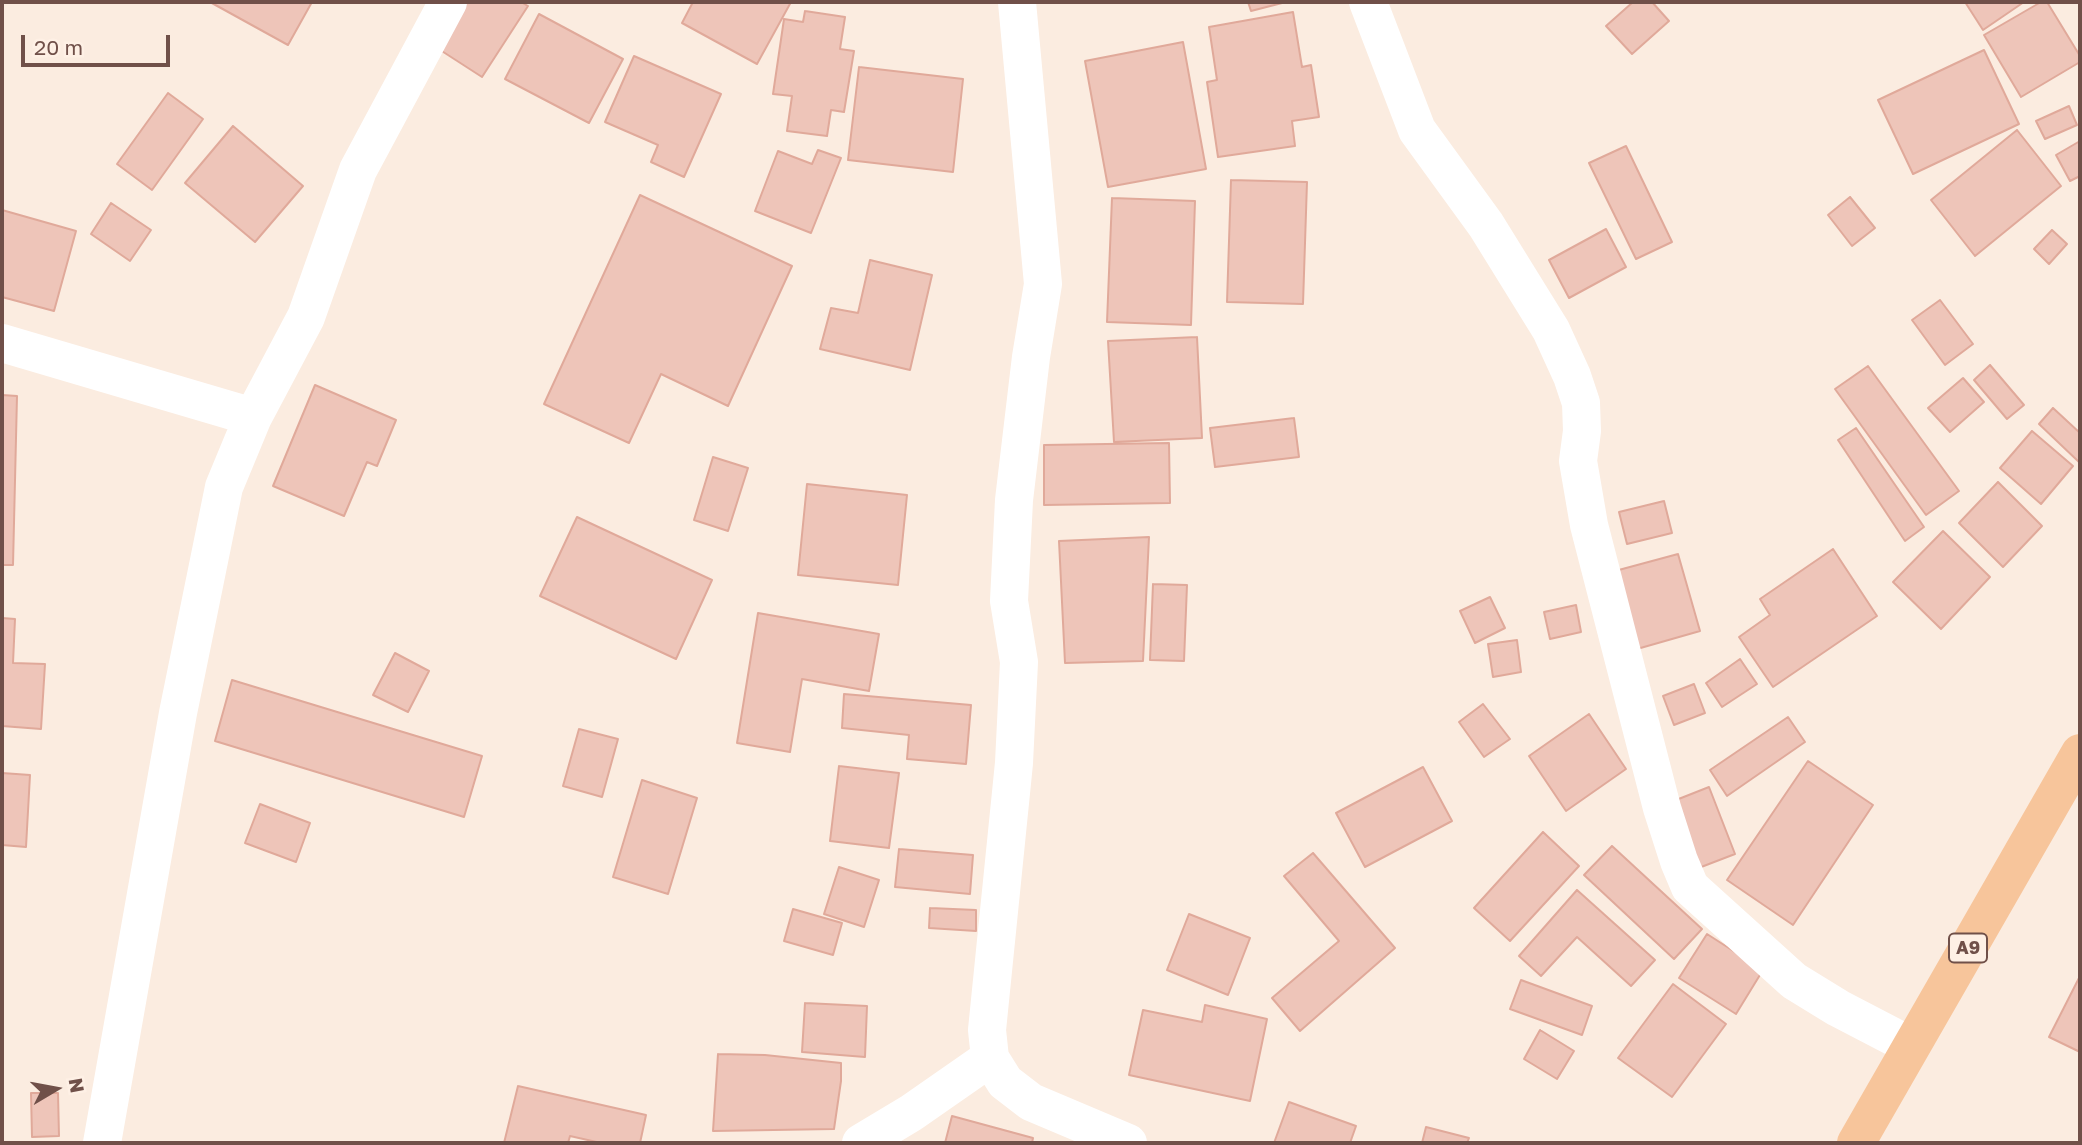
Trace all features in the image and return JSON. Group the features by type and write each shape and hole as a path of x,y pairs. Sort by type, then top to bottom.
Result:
{"main road":[{"name":"A9","path":"1856,1143 2080,753"}],"street":[{"path":"102,1143 178,713 224,487 253,416 306,317 358,170 447,2"},
{"path":"1017,2 1043,284 1031,357 1014,500 1009,601 1019,662 1018,688 1014,764 988,1030 990,1058 1005,1083 1031,1101 1128,1143"},
{"path":"1368,2 1417,130 1486,225 1551,330 1572,376 1581,403 1582,431 1578,461 1589,526 1662,808 1690,887 1794,981 1838,1008 1911,1046"},
{"path":"2,343 253,416"},
{"path":"861,1143 911,1114 990,1058"}],"building":[{"path":"210,2 312,2 288,45"},
{"path":"462,2 521,2 528,6 482,77 434,46"},
{"path":"693,2 791,2 757,64 682,23"},
{"path":"1248,2 1286,2 1251,11"},
{"path":"1633,2 1652,2 1669,21 1632,54 1606,26"},
{"path":"1965,2 2024,2 1983,30"},
{"path":"2041,2 2047,2 2080,56 2080,62 2021,97 1984,35"},
{"path":"805,11 845,17 840,49 854,51 844,112 831,110 827,136 787,131 792,96 773,94 784,19 803,22"},
{"path":"1293,12 1302,67 1311,65 1319,117 1292,121 1295,146 1218,157 1207,82 1217,80 1209,27"},
{"path":"539,14 623,59 589,123 505,79"},
{"path":"1183,42 1206,169 1108,187 1085,61"},
{"path":"1984,50 2019,124 1913,174 1878,100"},
{"path":"634,56 721,94 684,177 651,162 658,145 605,122"},
{"path":"859,67 963,79 953,172 848,160"},
{"path":"168,93 203,119 152,190 117,164"},
{"path":"2069,106 2077,125 2045,139 2036,121"},
{"path":"233,126 303,186 255,242 185,183"},
{"path":"2017,130 2061,186 1975,256 1931,200"},
{"path":"2080,141 2080,176 2070,181 2056,155"},
{"path":"1626,146 1672,242 1636,259 1589,163"},
{"path":"818,150 841,158 811,233 755,211 778,151 812,164"},
{"path":"1231,180 1307,182 1303,304 1227,302"},
{"path":"640,195 792,266 728,406 661,374 629,443 544,404"},
{"path":"1850,197 1875,228 1852,246 1828,215"},
{"path":"1112,198 1195,201 1191,325 1107,322"},
{"path":"111,203 151,230 130,261 91,234"},
{"path":"2,210 76,231 54,311 2,297"},
{"path":"1606,229 1626,267 1569,298 1549,260"},
{"path":"2052,230 2067,244 2049,264 2034,249"},
{"path":"870,260 932,275 910,370 820,349 831,308 858,313"},
{"path":"1940,300 1973,344 1945,365 1912,320"},
{"path":"1197,337 1202,438 1114,442 1108,341"},
{"path":"1990,365 2024,405 2007,419 1974,380"},
{"path":"1868,366 1959,491 1926,515 1835,389"},
{"path":"1963,378 1984,402 1950,432 1928,408"},
{"path":"315,385 396,420 377,466 367,462 344,516 273,486"},
{"path":"2,395 17,396 13,565 2,565"},
{"path":"2053,408 2080,433 2080,463 2039,424"},
{"path":"1294,418 1299,457 1215,467 1210,428"},
{"path":"1856,428 1924,527 1905,541 1838,440"},
{"path":"2032,431 2073,466 2041,504 2000,468"},
{"path":"1169,443 1170,503 1044,505 1044,445"},
{"path":"713,457 748,468 728,531 694,520"},
{"path":"1998,482 2042,526 2003,567 1959,523"},
{"path":"807,484 907,495 898,585 798,575"},
{"path":"1664,501 1672,533 1627,544 1619,512"},
{"path":"577,517 712,580 676,659 540,596"},
{"path":"1943,531 1990,577 1941,629 1893,582"},
{"path":"1149,537 1143,661 1065,663 1059,541"},
{"path":"1833,549 1877,616 1773,687 1739,637 1770,615 1760,599"},
{"path":"1678,554 1700,631 1637,649 1615,571"},
{"path":"1153,584 1187,585 1184,661 1150,660"},
{"path":"1490,597 1505,628 1475,643 1460,611"},
{"path":"1576,605 1581,632 1550,639 1544,612"},
{"path":"758,613 879,634 869,691 802,679 790,752 737,743"},
{"path":"2,618 15,619 13,663 45,664 41,729 2,726"},
{"path":"1517,640 1521,672 1493,677 1488,644"},
{"path":"395,653 429,671 408,712 373,695"},
{"path":"1740,659 1757,684 1722,707 1706,683"},
{"path":"232,680 482,756 464,817 215,741"},
{"path":"1694,684 1705,713 1674,725 1663,696"},
{"path":"844,694 971,705 966,764 907,759 909,735 842,728"},
{"path":"1483,704 1510,739 1484,757 1459,722"},
{"path":"1589,714 1626,769 1566,811 1529,756"},
{"path":"1788,717 1805,742 1727,796 1710,770"},
{"path":"579,729 618,739 602,797 563,786"},
{"path":"1808,761 1873,805 1793,925 1727,880"},
{"path":"839,766 899,773 889,848 830,841"},
{"path":"1423,767 1452,821 1365,867 1336,813"},
{"path":"2,773 30,775 26,847 2,845"},
{"path":"642,780 697,798 668,894 613,877"},
{"path":"1709,787 1735,854 1696,869 1671,802"},
{"path":"260,804 310,823 296,862 245,843"},
{"path":"1543,832 1579,866 1510,941 1474,908"},
{"path":"1612,846 1702,929 1674,959 1584,875"},
{"path":"899,849 973,855 970,894 895,887"},
{"path":"1313,853 1395,948 1300,1031 1272,998 1339,941 1284,876"},
{"path":"839,867 879,880 864,927 824,914"},
{"path":"1577,890 1655,960 1631,986 1577,937 1541,976 1519,956"},
{"path":"930,908 976,910 976,931 929,928"},
{"path":"793,909 842,923 833,955 784,941"},
{"path":"1189,914 1250,938 1228,995 1167,970"},
{"path":"1707,934 1763,970 1736,1014 1679,978"},
{"path":"2080,976 2080,1052 2049,1037"},
{"path":"1521,980 1592,1006 1582,1035 1510,1009"},
{"path":"1673,984 1726,1024 1672,1097 1618,1058"},
{"path":"805,1003 867,1006 865,1057 802,1052"},
{"path":"1205,1005 1267,1019 1250,1101 1129,1075 1143,1010 1202,1022"},
{"path":"1540,1030 1574,1051 1557,1079 1524,1059"},
{"path":"718,1054 765,1055 841,1063 834,1129 713,1131"},
{"path":"518,1086 646,1115 640,1143 601,1143 570,1136 568,1143 504,1143"},
{"path":"31,1093 58,1093 59,1136 32,1137"},
{"path":"1289,1102 1356,1126 1350,1143 1274,1143"},
{"path":"952,1116 1033,1138 1032,1143 945,1143"},
{"path":"1426,1127 1469,1138 1467,1143 1422,1143"}]}
